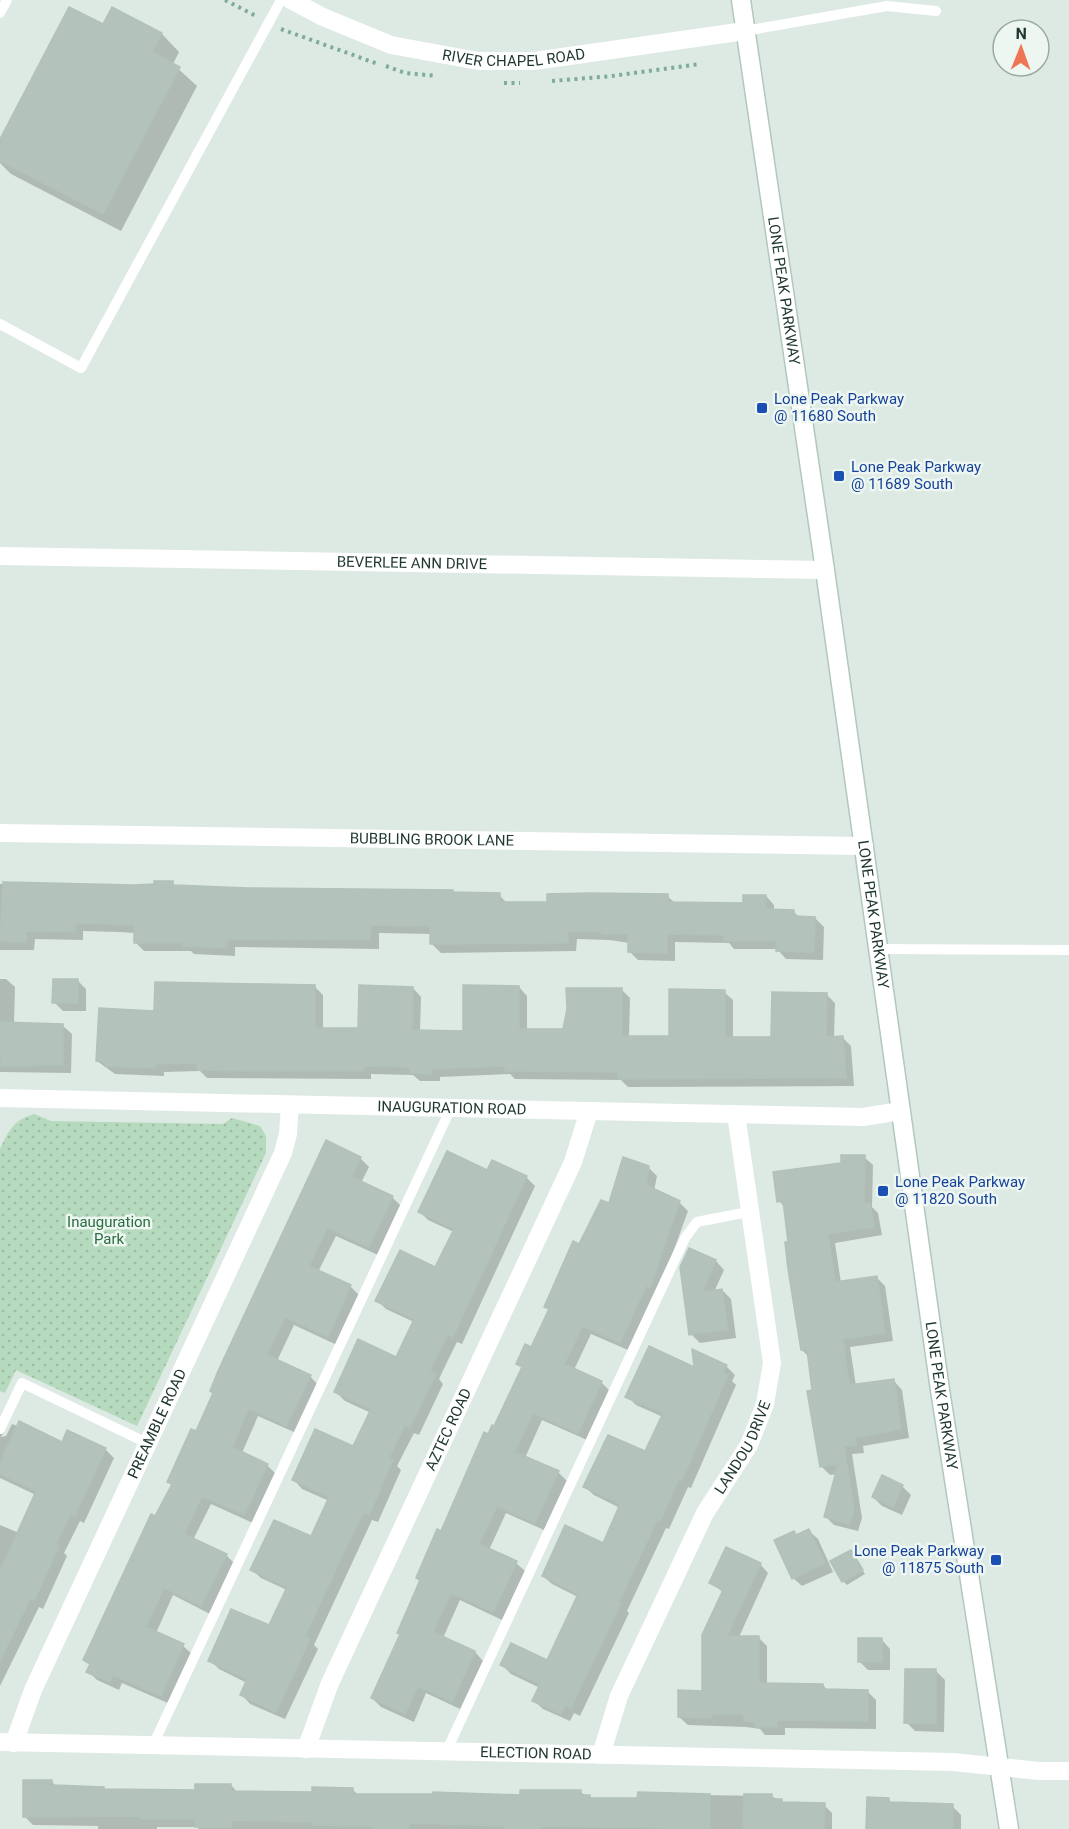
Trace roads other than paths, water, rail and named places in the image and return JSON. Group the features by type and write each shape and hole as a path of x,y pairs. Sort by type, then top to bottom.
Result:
{"street":[{"name":"RIVER CHAPEL ROAD","path":"291,0 323,17 391,45 478,61 534,61 745,31"},
{"name":"LONE PEAK PARKWAY","path":"741,0 825,570 940,1390 1009,1829"},
{"name":"BEVERLEE ANN DRIVE","path":"0,556 825,570"},
{"name":"BUBBLING BROOK LANE","path":"0,833 864,846"},
{"name":"INAUGURATION ROAD","path":"1,1101 863,1117 902,1111"},
{"name":"PREAMBLE ROAD","path":"7,1743 283,1153 288,1134 290,1105"},
{"name":"AZTEC ROAD","path":"306,1749 330,1683 573,1162 590,1111"},
{"name":"LANDOU DRIVE","path":"601,1755 619,1696 705,1513 749,1445 765,1404 772,1363 748,1212 736,1114"},
{"name":"ELECTION ROAD","path":"7,1743 952,1762 1069,1771"}],"lane":[{"path":"0,13 7,0"},
{"path":"0,324 81,368 281,0"},
{"path":"745,31 887,6 936,11"},
{"path":"877,949 1069,950"},
{"path":"153,1745 451,1108"},
{"path":"446,1752 690,1229 697,1222 707,1219 748,1212"},
{"path":"0,1429 22,1383 147,1443"}],"place":[{"name":"Lone Peak Parkway @ 11680 South","path":"762,408"},
{"name":"Lone Peak Parkway @ 11689 South","path":"839,476"},
{"name":"Lone Peak Parkway @ 11820 South","path":"883,1191"},
{"name":"Lone Peak Parkway @ 11875 South","path":"996,1560"}],"park label":[{"name":"Inauguration Park","path":"109,1230"}]}
